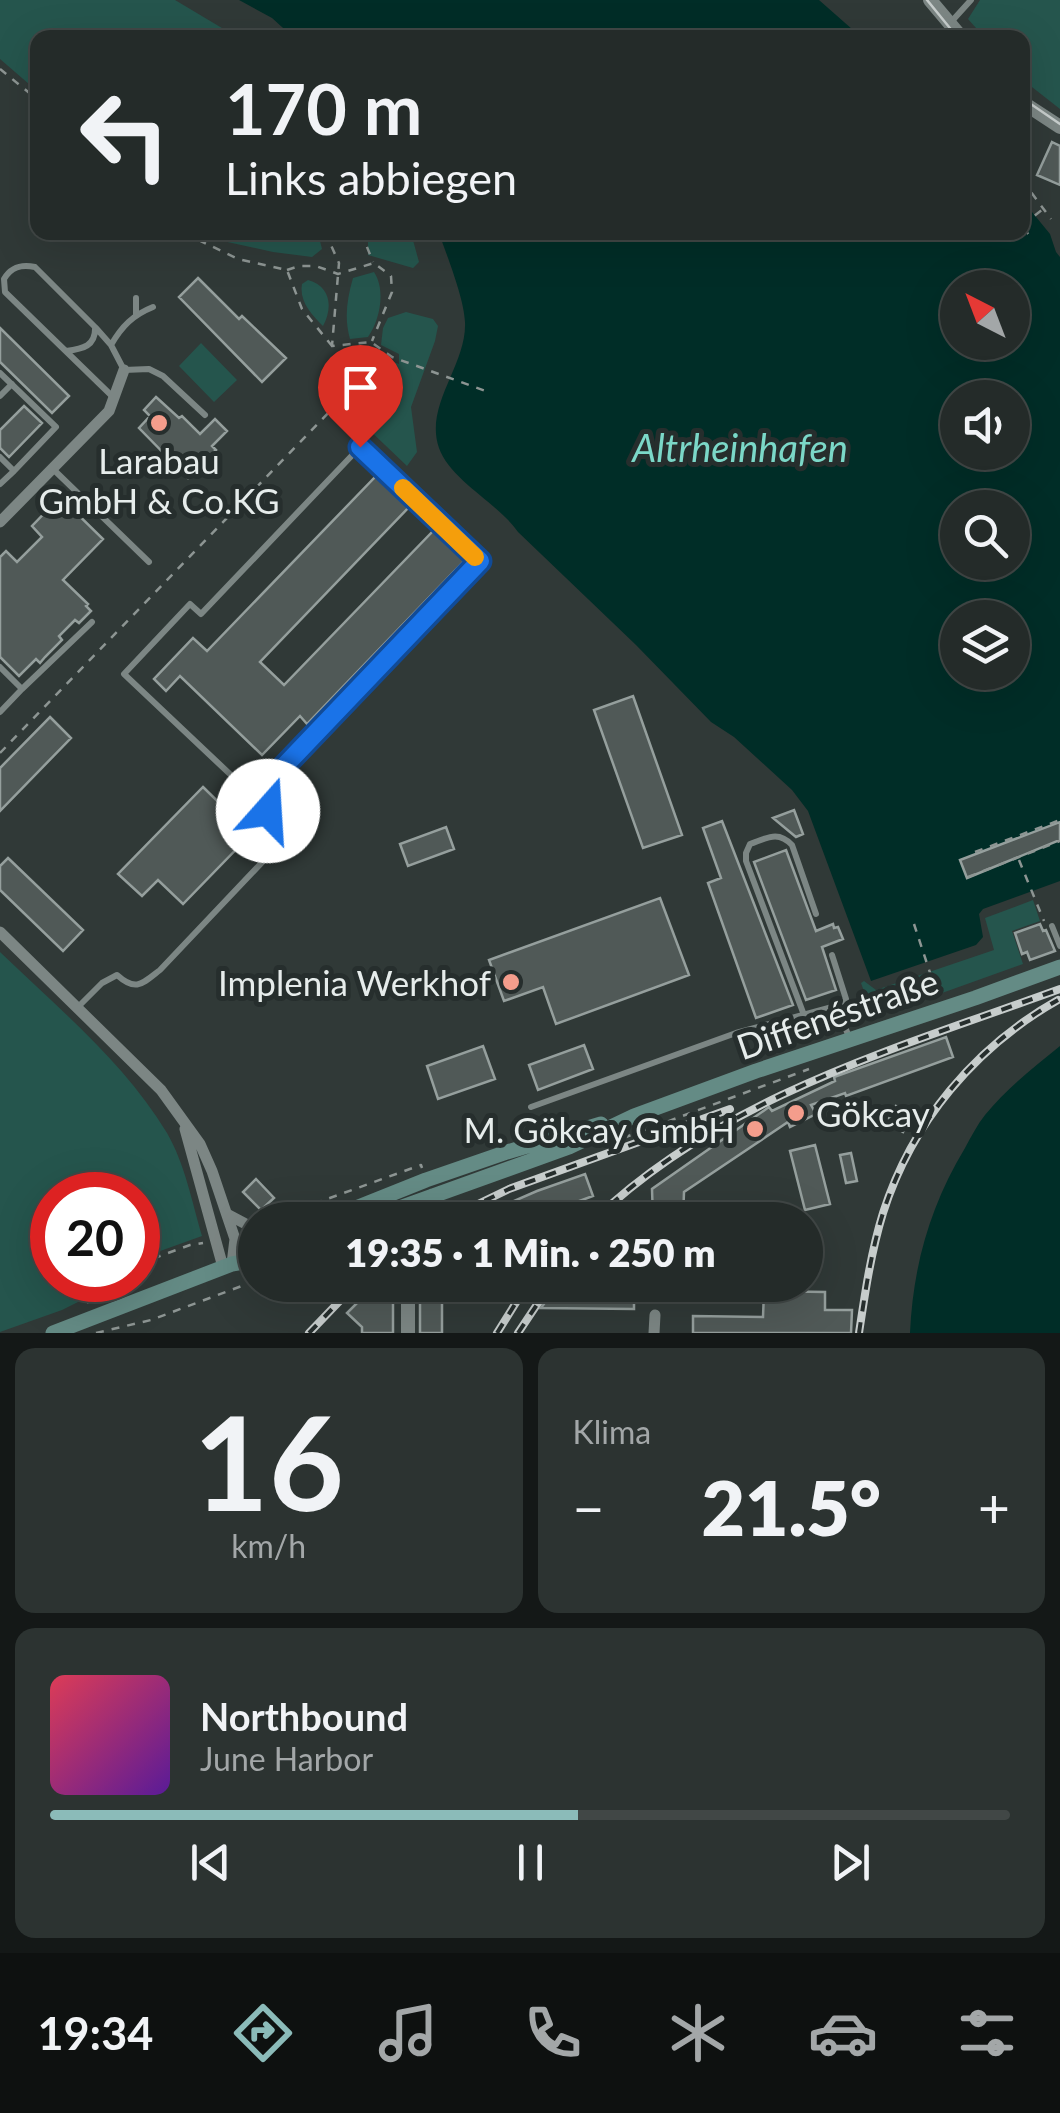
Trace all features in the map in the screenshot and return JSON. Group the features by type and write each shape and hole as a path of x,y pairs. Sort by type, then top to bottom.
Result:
{"main road":[{"name":"Diffenéstraße","path":"398,1202 402,1190 568,1132 634,1116 1060,968"},
{"name":"Diffenéstraße","path":"418,1202 569,1147 634,1116"},
{"path":"428,1202 432,1196"},
{"path":"227,1265 238,1257"},
{"path":"53,1333 238,1263"}],"street":[{"path":"930,0 955,30"},
{"path":"1030,107 1060,127"},
{"path":"0,522 109,411 124,370"},
{"path":"0,932 161,1090 200,1144 235,1239 227,1265"},
{"path":"182,1120 215,1242 227,1265"},
{"path":"228,1214 238,1220"},
{"path":"408,1302 408,1333"},
{"path":"654,1315 654,1333"}],"lane":[{"path":"950,24 971,0"},
{"path":"114,398 5,292 4,280 12,269 35,267 111,345 124,370 149,369 163,376 205,415"},
{"path":"136,298 136,314"},
{"path":"111,345 136,314 152,306"},
{"path":"66,351 90,344 95,338 95,327"},
{"path":"0,372 56,427 0,484"},
{"path":"0,396 12,384"},
{"path":"78,1007 102,982 116,975 128,985 140,985 160,970 287,836 286,829 268,811 124,674 190,604 200,614 360,447 480,561 271,780 268,811"},
{"path":"0,457 14,470"},
{"path":"53,469 148,562"},
{"path":"0,712 92,622"},
{"path":"0,667 22,689"},
{"path":"804,1015 746,861 750,844 775,835 792,845 816,914"},
{"path":"1052,926 1060,946"},
{"path":"531,1107 736,1034 836,1006 846,999 832,955"},
{"path":"836,1006 851,1040"}],"path":[{"path":"0,69 30,93"},
{"path":"1030,192 1051,219"},
{"path":"1030,201 1034,198"},
{"path":"1030,219 1043,210"},
{"path":"199,240 238,259 287,270 316,266 338,274 374,263"},
{"path":"329,240 339,262 332,346"},
{"path":"364,240 374,263 391,276 392,292 371,342"},
{"path":"0,752 335,406 340,362 302,309 287,270"},
{"path":"332,346 371,342 402,360 492,393"},
{"path":"975,852 1060,820"},
{"path":"968,877 1060,841"},
{"path":"1019,858 1042,920 1052,926"},
{"path":"914,924 938,999"},
{"path":"319,1202 421,1165"},
{"path":"160,1256 190,1245 215,1242"},
{"path":"96,1333 150,1320 238,1288"}],"shaded area":[{"path":"0,0 175,0 225,30 30,30 30,85 0,59"},
{"path":"980,0 1060,0 1060,109 1030,85 1030,30 978,30 968,19"},
{"path":"218,240 320,240 322,249 312,257"},
{"path":"368,240 413,240 419,262 413,268 368,255"},
{"path":"374,272 381,296 376,322 368,337 350,339 347,308 353,278"},
{"path":"308,280 321,287 328,298 323,326 302,296 302,284"},
{"path":"406,312 433,319 438,326 411,407 417,452 407,466 341,403 352,374 353,348 370,348 377,356 399,364 399,354 381,345 383,328 388,318"},
{"path":"201,343 237,380 214,402 179,366"},
{"path":"1033,900 1040,921 1012,931 1023,964 942,993 933,992 933,996 873,1016 861,983 864,981 876,990 994,950 985,918"},
{"path":"0,952 90,1037 150,1107 179,1157 202,1236 160,1251 160,1172 30,1172 30,1302 78,1302 0,1332"}],"water":[{"path":"239,0 819,0 853,30 285,30"},
{"name":"Altrheinhafen","path":"1030,210 1050,234 1060,257 1060,881 983,909 979,914 983,937 976,945 871,981 808,811 792,790 734,737 711,722 445,460 436,432 437,416 460,354 464,312 441,240 1030,240"},
{"path":"1060,1046 1060,1333 910,1333 919,1260 933,1214 953,1170 993,1105"}],"building":[{"path":"1052,142 1060,146 1060,185 1037,175"},
{"path":"198,278 286,358 262,382 179,297"},
{"path":"0,328 69,396 52,413 0,362"},
{"path":"156,397 200,434 215,419 227,431 212,446 216,450 188,478 139,428 150,416 144,410"},
{"path":"24,406 42,423 9,457 0,448 0,430"},
{"path":"378,474 411,505 260,662 284,685 435,529 466,559 307,724 300,716 262,755 180,676 166,691 154,679 193,638 207,651"},
{"path":"60,497 103,539 63,580 91,611 59,636 62,640 40,663 36,659 19,676 0,657 0,557 6,551 17,562 42,537 32,526"},
{"path":"633,696 682,835 643,848 594,710"},
{"path":"50,717 71,738 0,811 0,768"},
{"path":"203,787 251,834 183,904 158,880 142,896 118,874"},
{"path":"794,810 803,834 796,837 773,818"},
{"path":"722,821 793,1005 756,1018 708,883 721,878 703,828"},
{"path":"1060,822 1060,840 967,878 960,860"},
{"path":"446,827 454,849 408,866 400,844"},
{"path":"786,850 816,931 833,924 843,939 822,947 836,990 806,1000 754,862"},
{"path":"8,858 83,930 63,951 0,890 0,866"},
{"path":"660,898 689,975 556,1024 543,987 504,1001 489,960"},
{"path":"1040,924 1055,951 1030,960 1027,952 1022,954 1015,933"},
{"path":"946,1037 953,1057 811,1105 816,1114 790,1127 788,1122 684,1192 684,1202 652,1202 652,1189 769,1107 772,1111 835,1081 834,1077"},
{"path":"584,1045 593,1069 538,1090 529,1065"},
{"path":"483,1046 495,1079 438,1099 427,1066"},
{"path":"896,1106 912,1116 903,1132 887,1122"},
{"path":"815,1145 830,1204 803,1202 790,1151"},
{"path":"851,1153 857,1181 846,1183 840,1155"},
{"path":"585,1174 593,1196 577,1202 512,1202"},
{"path":"256,1179 274,1198 270,1202 253,1202 243,1192"},
{"path":"825,1292 825,1310 852,1310 851,1333 693,1333 693,1316 763,1317 764,1302 823,1302"},
{"path":"358,1302 393,1302 393,1333 362,1333 362,1327 347,1313"},
{"path":"420,1302 442,1302 442,1333 420,1333"},
{"path":"545,1302 634,1302 634,1309 541,1308"}],"tram line":[{"path":"927,0 951,30"},
{"path":"1030,103 1060,124"}],"railway":[{"path":"615,1202 698,1140 755,1108 875,1056 1060,989"},
{"path":"859,1333 883,1213 911,1148 929,1118 974,1064 1000,1040 1058,1000"},
{"path":"482,1202 730,1109"},
{"path":"309,1333 339,1302"},
{"path":"497,1333 516,1302"},
{"path":"518,1333 539,1302"}],"slow traffic":[{"path":"403,488 475,557"}],"place":[{"name":"Larabau GmbH & Co.KG","path":"159,423"},
{"name":"Implenia Werkhof","path":"511,982"},
{"name":"Gökcay","path":"796,1113"},
{"name":"M. Gökcay GmbH","path":"755,1129"}],"route":[{"path":"268,811 271,780 480,561 360,447"}]}
